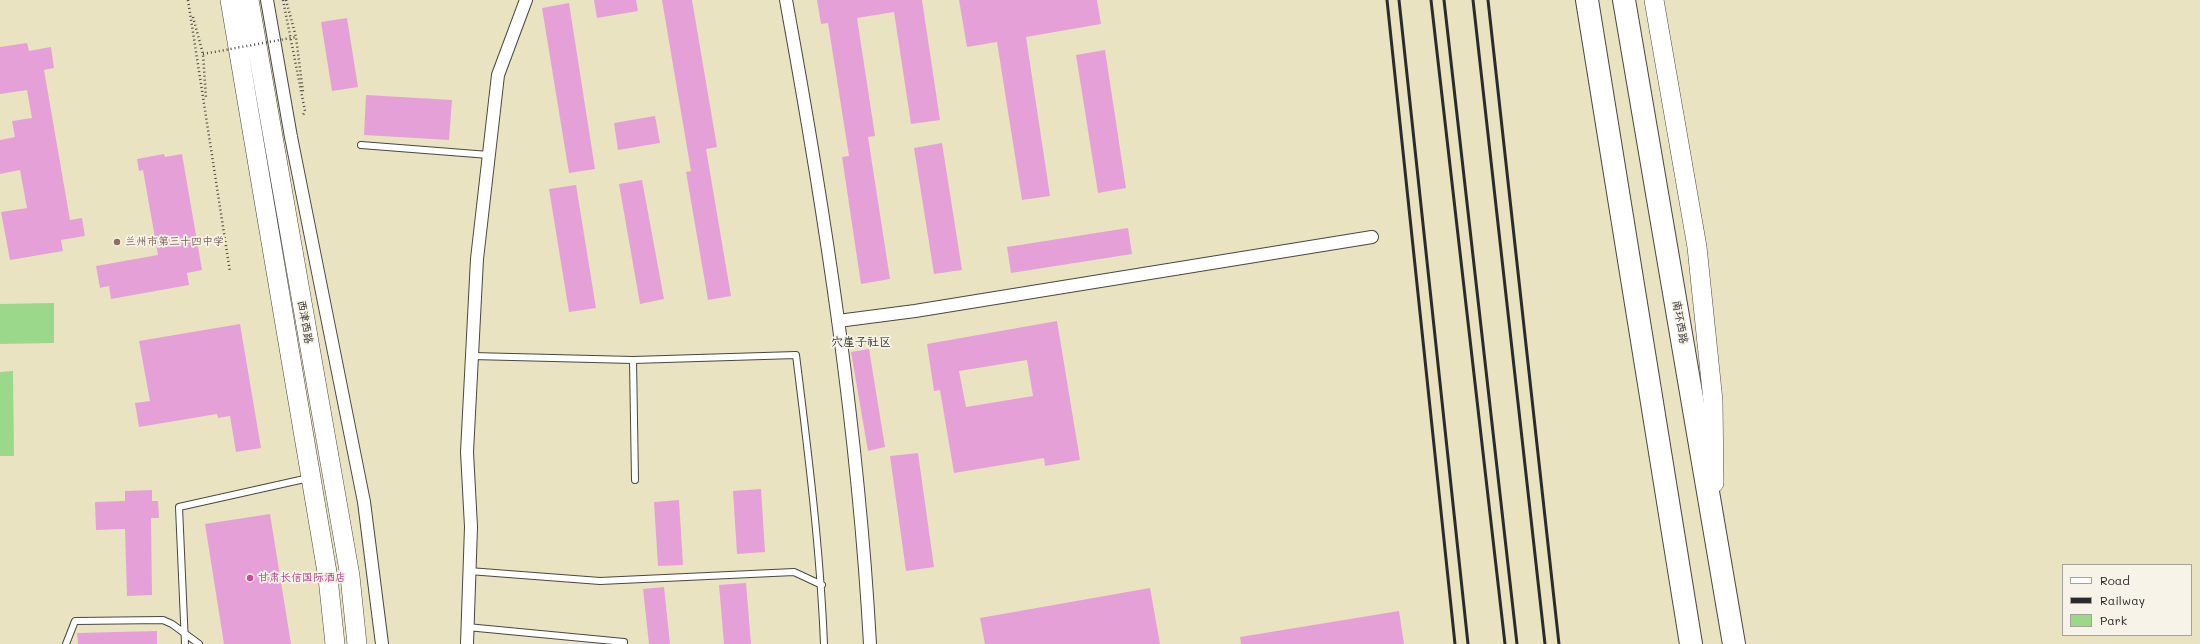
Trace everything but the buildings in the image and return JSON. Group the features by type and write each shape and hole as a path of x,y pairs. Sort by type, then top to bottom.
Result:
{"highway":[{"path":"1587,0 1691,644"},
{"name":"南环西路","path":"1624,0 1734,644"}],"main road":[{"name":"西津西路","path":"230,0 328,578 335,644"},
{"name":"西津西路","path":"249,0 349,568 358,644"},
{"path":"1654,0 1697,247 1713,401 1714,522"}],"street":[{"path":"267,0 291,137 364,502 382,644"},
{"path":"467,644 471,527 467,452 477,259 498,75 526,0"},
{"path":"786,0 810,128 838,321 864,541 870,644"},
{"path":"838,321 915,311 1372,237"}],"lane":[{"path":"361,145 489,155"},
{"path":"472,356 633,360 796,355 814,499 822,585 824,644"},
{"path":"633,360 634,480"},
{"path":"185,644 179,507 311,477"},
{"path":"469,571 600,581 794,572 822,585"},
{"path":"66,644 75,621 163,620 172,624 199,644"},
{"path":"467,627 624,642"}],"path":[{"path":"188,0 203,54 207,113"},
{"path":"284,0 305,111"},
{"path":"284,0 296,36 305,111 291,137"},
{"path":"190,8 230,272"},
{"path":"203,54 296,36"}],"green space":[{"path":"54,303 54,343 0,344 0,304"},
{"path":"13,371 14,456 0,456 0,372"}],"railway":[{"path":"1387,0 1455,644"},
{"path":"1399,0 1468,644"},
{"path":"1431,0 1505,644"},
{"path":"1444,0 1517,644"},
{"path":"1473,0 1545,644"},
{"path":"1488,0 1559,644"}],"place":[{"name":"兰州市第三十四中学","path":"117,242"},
{"name":"甘肃长信国际酒店","path":"250,578"}],"district":[{"name":"穴崖子社区","path":"861,342"}]}
